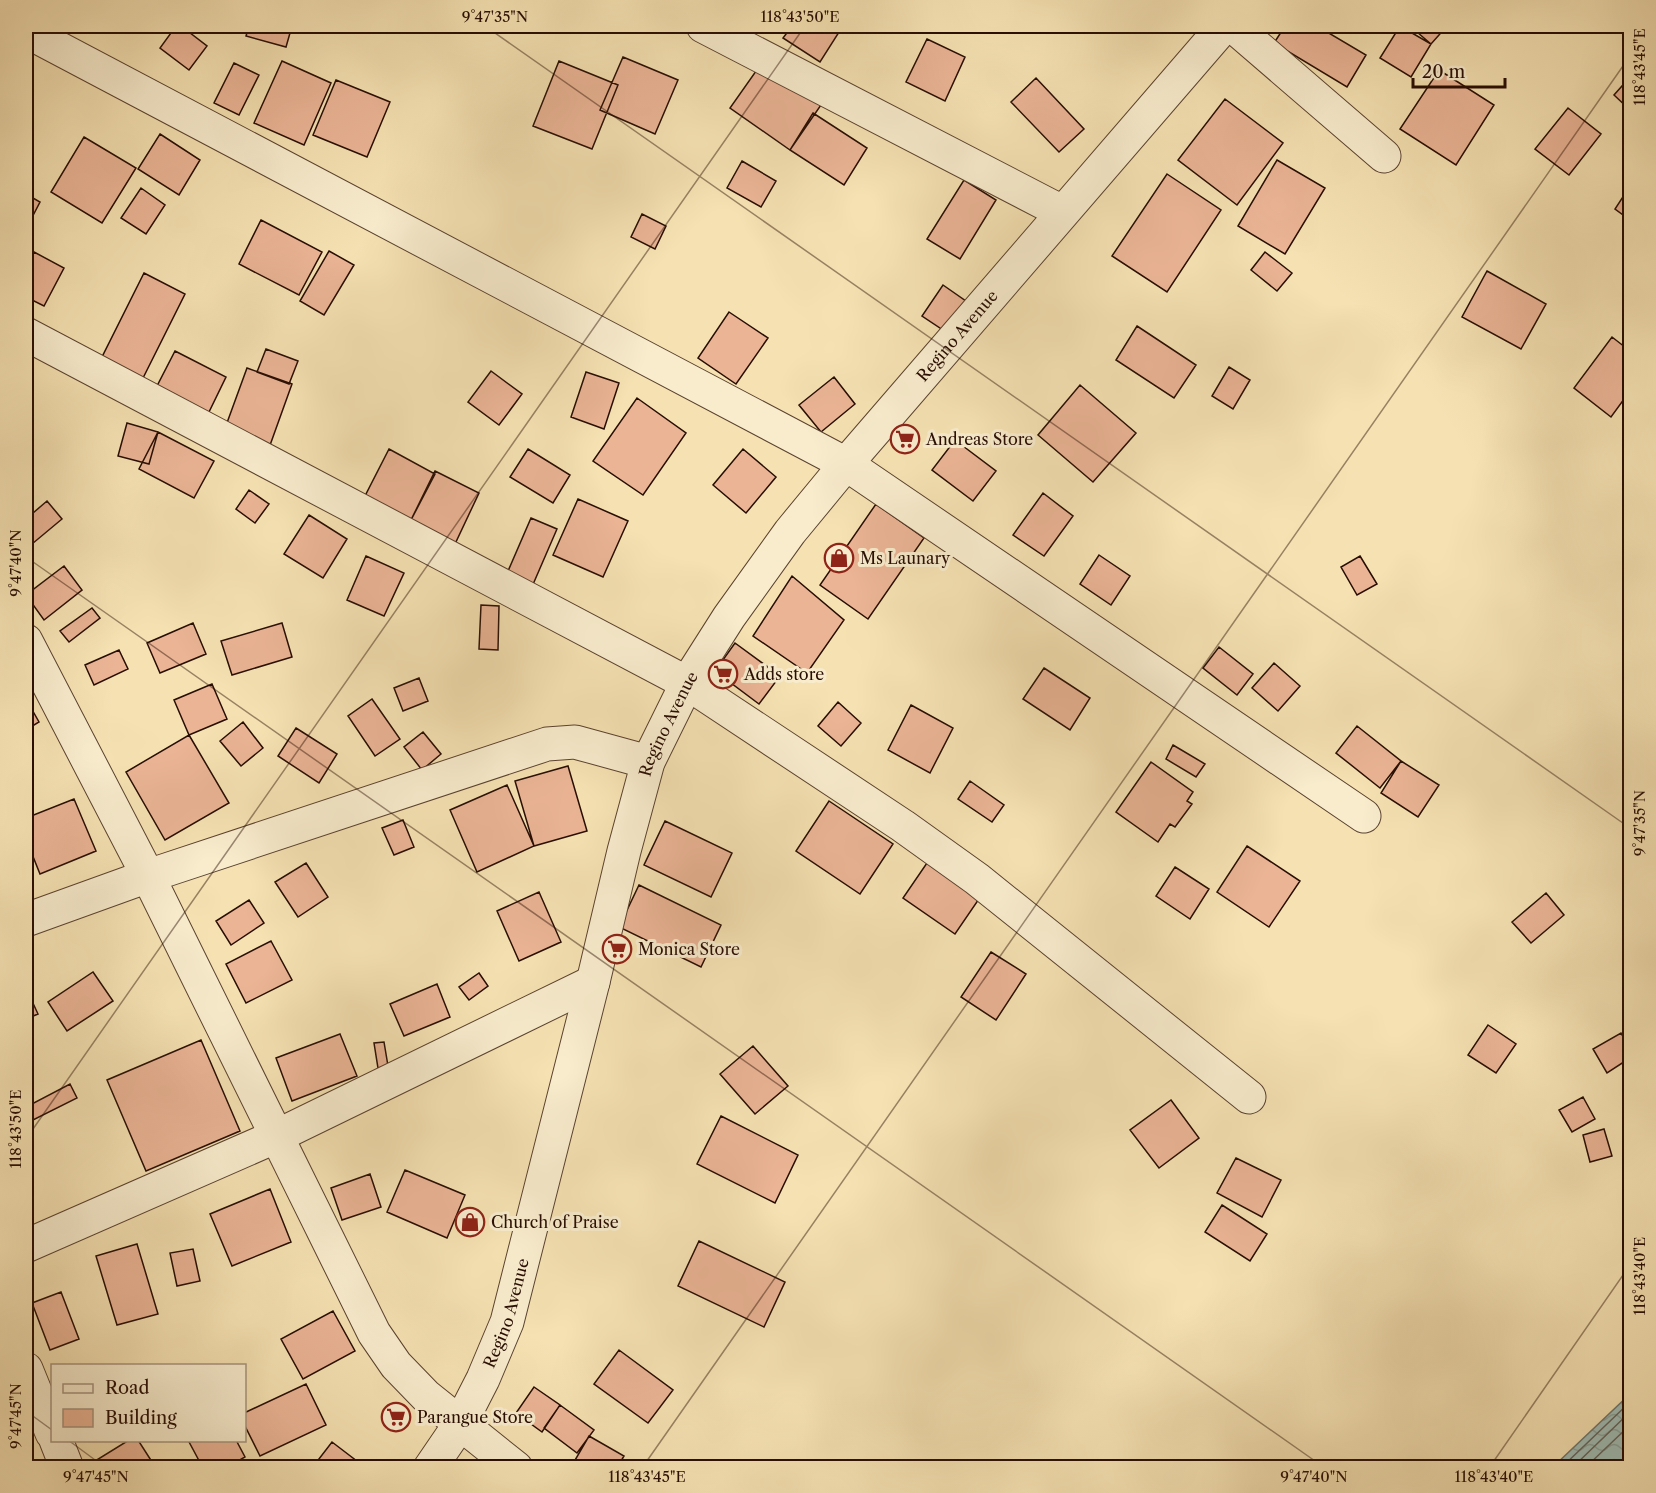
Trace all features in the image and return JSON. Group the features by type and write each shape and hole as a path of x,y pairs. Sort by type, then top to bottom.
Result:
{"street":[{"path":"703,26 1062,212"},
{"name":"Regino Avenue","path":"430,1467 460,1424 483,1379 507,1322 648,762 687,683 729,617 790,532 1062,212 1224,26"},
{"path":"1233,26 1384,156"},
{"path":"26,31 846,464 1364,816"},
{"path":"26,334 687,683 893,820 977,879 1249,1098"},
{"path":"26,641 148,876 374,1333 396,1365 426,1396 516,1467"},
{"path":"26,920 148,876 547,744 575,742 648,762"},
{"path":"26,1246 277,1136 593,982"},
{"path":"26,1369 51,1431"},
{"path":"57,1442 67,1467"}],"water":[{"path":"1630,1394 1630,1467 1553,1467"}],"building":[{"path":"176,26 181,26 207,46 189,70 160,48"},
{"path":"249,26 292,26 286,47 246,36"},
{"path":"792,26 837,26 841,29 820,62 783,38"},
{"path":"1285,26 1317,26 1366,55 1347,87 1274,43"},
{"path":"1400,26 1431,44 1411,77 1380,58"},
{"path":"1410,26 1447,26 1431,44"},
{"path":"927,39 965,57 945,101 906,82"},
{"path":"623,57 678,80 655,134 600,110"},
{"path":"282,61 331,83 304,145 254,123"},
{"path":"559,61 618,85 592,149 533,126"},
{"path":"234,63 259,75 239,115 214,103"},
{"path":"761,64 821,105 790,150 730,108"},
{"path":"1439,70 1494,105 1456,165 1400,129"},
{"path":"1630,77 1630,110 1614,95"},
{"path":"1036,78 1084,129 1059,152 1011,102"},
{"path":"336,80 390,102 367,157 313,135"},
{"path":"1225,99 1283,143 1237,205 1178,160"},
{"path":"1568,108 1601,134 1569,175 1535,149"},
{"path":"813,113 867,148 844,185 790,150"},
{"path":"160,134 200,160 179,195 138,169"},
{"path":"84,137 136,168 102,223 51,192"},
{"path":"1277,160 1325,188 1285,254 1238,226"},
{"path":"742,161 776,181 761,207 727,188"},
{"path":"1167,174 1221,210 1167,292 1112,256"},
{"path":"964,180 996,200 960,259 927,239"},
{"path":"1630,186 1630,220 1615,209"},
{"path":"141,188 165,205 146,234 121,218"},
{"path":"26,194 40,202 26,229"},
{"path":"642,214 666,226 655,249 631,237"},
{"path":"261,220 322,252 299,295 239,264"},
{"path":"329,251 354,265 324,315 300,301"},
{"path":"34,252 64,268 44,306 26,297 26,267"},
{"path":"1265,252 1292,273 1277,291 1251,270"},
{"path":"1487,271 1546,304 1521,349 1462,317"},
{"path":"144,273 185,294 143,378 102,357"},
{"path":"943,285 973,306 952,336 922,316"},
{"path":"729,312 768,338 736,384 698,358"},
{"path":"1137,326 1196,365 1174,398 1116,360"},
{"path":"1612,337 1630,351 1630,391 1611,417 1574,388"},
{"path":"266,349 298,361 289,384 257,372"},
{"path":"175,351 226,377 208,414 156,388"},
{"path":"1229,367 1250,380 1233,409 1212,396"},
{"path":"247,368 292,384 269,448 224,431"},
{"path":"491,371 522,394 499,425 468,402"},
{"path":"586,372 619,383 604,429 571,417"},
{"path":"834,377 855,404 821,432 799,405"},
{"path":"1080,385 1136,433 1093,482 1038,435"},
{"path":"637,398 686,433 643,495 593,461"},
{"path":"127,423 158,432 149,464 118,456"},
{"path":"158,432 214,461 194,498 139,469"},
{"path":"955,440 996,471 973,501 932,470"},
{"path":"389,449 435,474 411,520 365,496"},
{"path":"528,449 570,475 553,503 510,477"},
{"path":"743,449 776,477 746,513 713,485"},
{"path":"435,471 479,493 455,544 410,522"},
{"path":"249,490 269,504 255,523 236,509"},
{"path":"1043,493 1073,516 1044,556 1013,535"},
{"path":"578,499 628,521 603,577 553,555"},
{"path":"47,501 62,519 26,549 26,519"},
{"path":"876,504 924,538 868,619 820,585"},
{"path":"309,515 347,539 323,578 284,554"},
{"path":"531,518 557,529 531,589 505,578"},
{"path":"1099,555 1130,576 1111,605 1080,584"},
{"path":"366,556 404,573 384,616 347,600"},
{"path":"1360,556 1377,584 1357,595 1341,567"},
{"path":"64,566 82,590 44,620 26,595"},
{"path":"792,576 844,620 807,673 753,636"},
{"path":"481,605 499,606 498,650 479,649"},
{"path":"92,608 100,618 69,642 60,631"},
{"path":"193,623 206,654 160,673 147,643"},
{"path":"282,623 292,657 232,675 221,641"},
{"path":"735,643 780,676 759,704 715,671"},
{"path":"1219,647 1253,674 1237,695 1203,668"},
{"path":"119,650 128,669 94,685 85,665"},
{"path":"1274,663 1300,686 1278,711 1252,688"},
{"path":"1044,668 1090,698 1070,730 1023,699"},
{"path":"419,678 428,701 403,711 394,688"},
{"path":"212,684 227,719 189,735 174,700"},
{"path":"26,699 39,722 26,730"},
{"path":"372,699 400,739 375,756 348,716"},
{"path":"838,702 861,723 841,746 818,726"},
{"path":"911,705 953,728 930,773 888,750"},
{"path":"243,722 263,748 241,766 220,741"},
{"path":"1357,726 1401,761 1380,788 1336,753"},
{"path":"296,728 337,754 319,783 278,756"},
{"path":"423,732 441,754 422,770 404,747"},
{"path":"189,735 229,803 165,840 126,772"},
{"path":"1173,745 1205,764 1196,777 1166,759"},
{"path":"1401,761 1439,785 1418,817 1381,793"},
{"path":"1151,762 1193,792 1187,801 1192,804 1175,827 1170,824 1158,842 1116,812"},
{"path":"568,766 587,831 534,846 515,781"},
{"path":"970,781 1004,805 992,822 958,799"},
{"path":"507,785 534,846 477,872 450,810"},
{"path":"74,799 96,851 40,874 26,839 26,818"},
{"path":"829,801 893,844 860,894 796,851"},
{"path":"403,820 414,847 394,855 382,828"},
{"path":"665,821 732,853 711,897 644,865"},
{"path":"1247,846 1300,881 1269,927 1217,892"},
{"path":"929,860 981,896 955,934 903,898"},
{"path":"306,863 328,897 298,917 275,882"},
{"path":"1175,867 1209,889 1190,919 1156,896"},
{"path":"639,885 721,925 701,967 619,927"},
{"path":"539,892 561,942 519,961 497,911"},
{"path":"1546,893 1564,915 1531,943 1512,922"},
{"path":"249,900 264,923 231,945 216,921"},
{"path":"271,941 292,980 246,1003 226,964"},
{"path":"991,952 1026,974 996,1020 961,997"},
{"path":"93,972 113,1001 67,1031 48,1002"},
{"path":"479,973 488,986 469,1000 459,987"},
{"path":"437,984 450,1017 404,1036 390,1004"},
{"path":"26,988 38,1014 26,1019"},
{"path":"1488,1025 1516,1044 1496,1073 1468,1055"},
{"path":"1621,1033 1630,1050 1630,1058 1607,1073 1593,1049"},
{"path":"340,1034 357,1076 292,1101 276,1058"},
{"path":"201,1040 240,1131 146,1171 107,1080"},
{"path":"384,1042 388,1066 378,1068 374,1043"},
{"path":"753,1046 788,1086 755,1114 720,1074"},
{"path":"70,1084 77,1098 33,1120 26,1107"},
{"path":"1583,1097 1595,1119 1572,1132 1559,1110"},
{"path":"1171,1100 1199,1138 1159,1168 1130,1130"},
{"path":"721,1116 798,1155 775,1203 697,1164"},
{"path":"1604,1129 1612,1156 1590,1162 1583,1135"},
{"path":"1236,1158 1281,1180 1262,1217 1217,1193"},
{"path":"405,1170 465,1195 447,1238 387,1212"},
{"path":"370,1174 381,1207 342,1220 331,1188"},
{"path":"270,1189 291,1242 232,1266 210,1214"},
{"path":"1222,1205 1267,1234 1250,1261 1205,1232"},
{"path":"699,1241 785,1282 764,1327 678,1286"},
{"path":"137,1244 158,1314 117,1325 96,1256"},
{"path":"193,1249 200,1281 177,1286 170,1253"},
{"path":"61,1292 79,1339 50,1350 32,1303"},
{"path":"333,1311 355,1351 303,1379 281,1339"},
{"path":"619,1350 673,1390 648,1423 594,1384"},
{"path":"306,1384 326,1425 260,1456 246,1428 246,1412"},
{"path":"534,1387 560,1405 542,1432 516,1413"},
{"path":"560,1405 594,1430 577,1453 544,1428"},
{"path":"589,1436 624,1456 617,1468 571,1467"},
{"path":"126,1442 139,1442 154,1465 151,1468 99,1468 95,1461"},
{"path":"189,1442 237,1442 245,1457 226,1468 203,1468"},
{"path":"332,1442 366,1468 312,1468"}],"place":[{"name":"Andreas Store","path":"905,439"},
{"name":"Ms Launary","path":"839,558"},
{"name":"Adds store","path":"723,674"},
{"name":"Monica Store","path":"617,949"},
{"name":"Church of Praise","path":"470,1222"},
{"name":"Parangue Store","path":"396,1417"}]}
